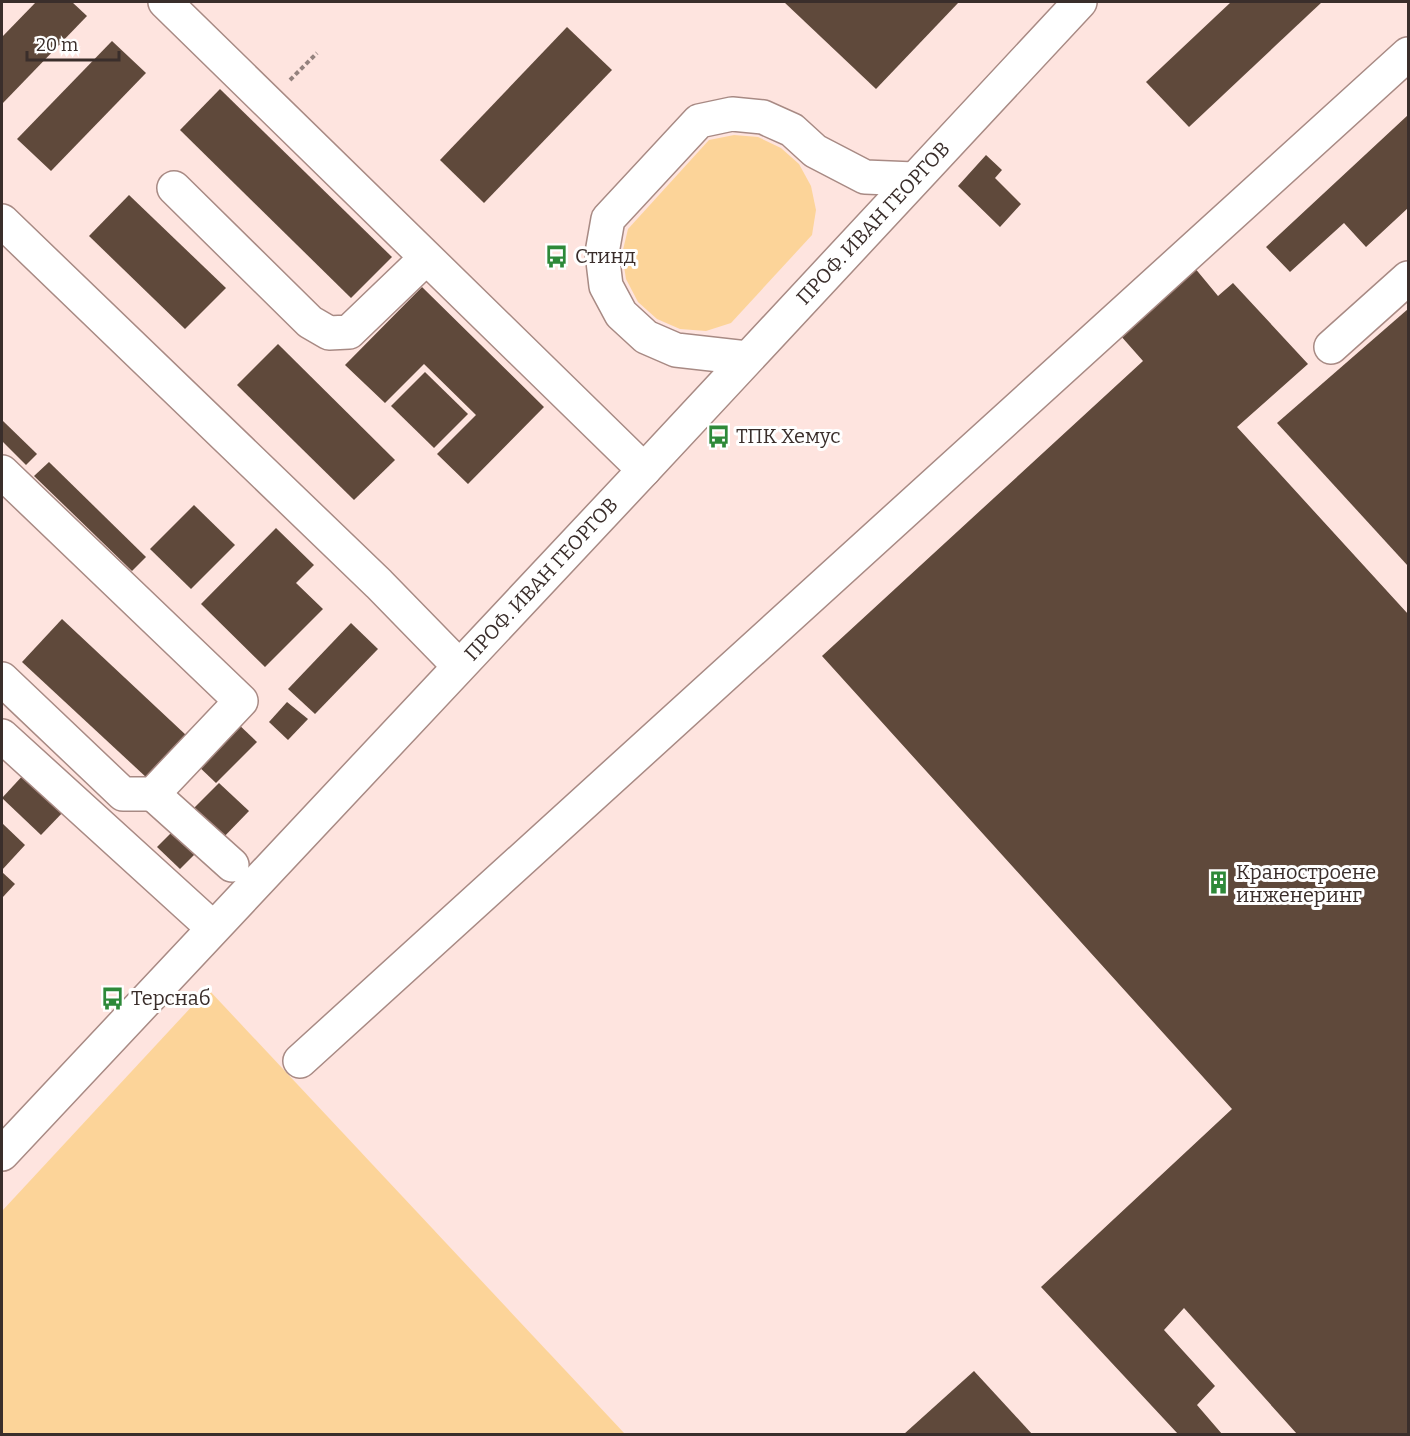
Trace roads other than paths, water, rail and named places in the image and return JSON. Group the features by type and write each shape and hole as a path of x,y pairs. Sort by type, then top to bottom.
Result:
{"street":[{"path":"165,2 644,470"},
{"name":"ПРОФ. ИВАН ГЕОРГОВ","path":"2,1154 1080,2"},
{"path":"300,1061 1408,54"},
{"path":"747,358 676,350 646,337 621,314 606,286 602,253 608,219 691,130 699,122 732,114 764,117 792,130 815,151 865,177 914,179"},
{"path":"174,188 310,322 329,333 349,332 426,258"},
{"path":"2,221 379,584 459,666"},
{"path":"1331,347 1408,278"},
{"path":"2,472 241,701 153,794"},
{"path":"2,679 123,794 153,794 232,865"},
{"path":"2,736 213,928"}],"place":[{"name":"Стинд","path":"557,256"},
{"name":"ТПК Хемус","path":"718,436"},
{"name":"Краностроене инженеринг","path":"1218,883"},
{"name":"Терснаб","path":"113,998"}]}
